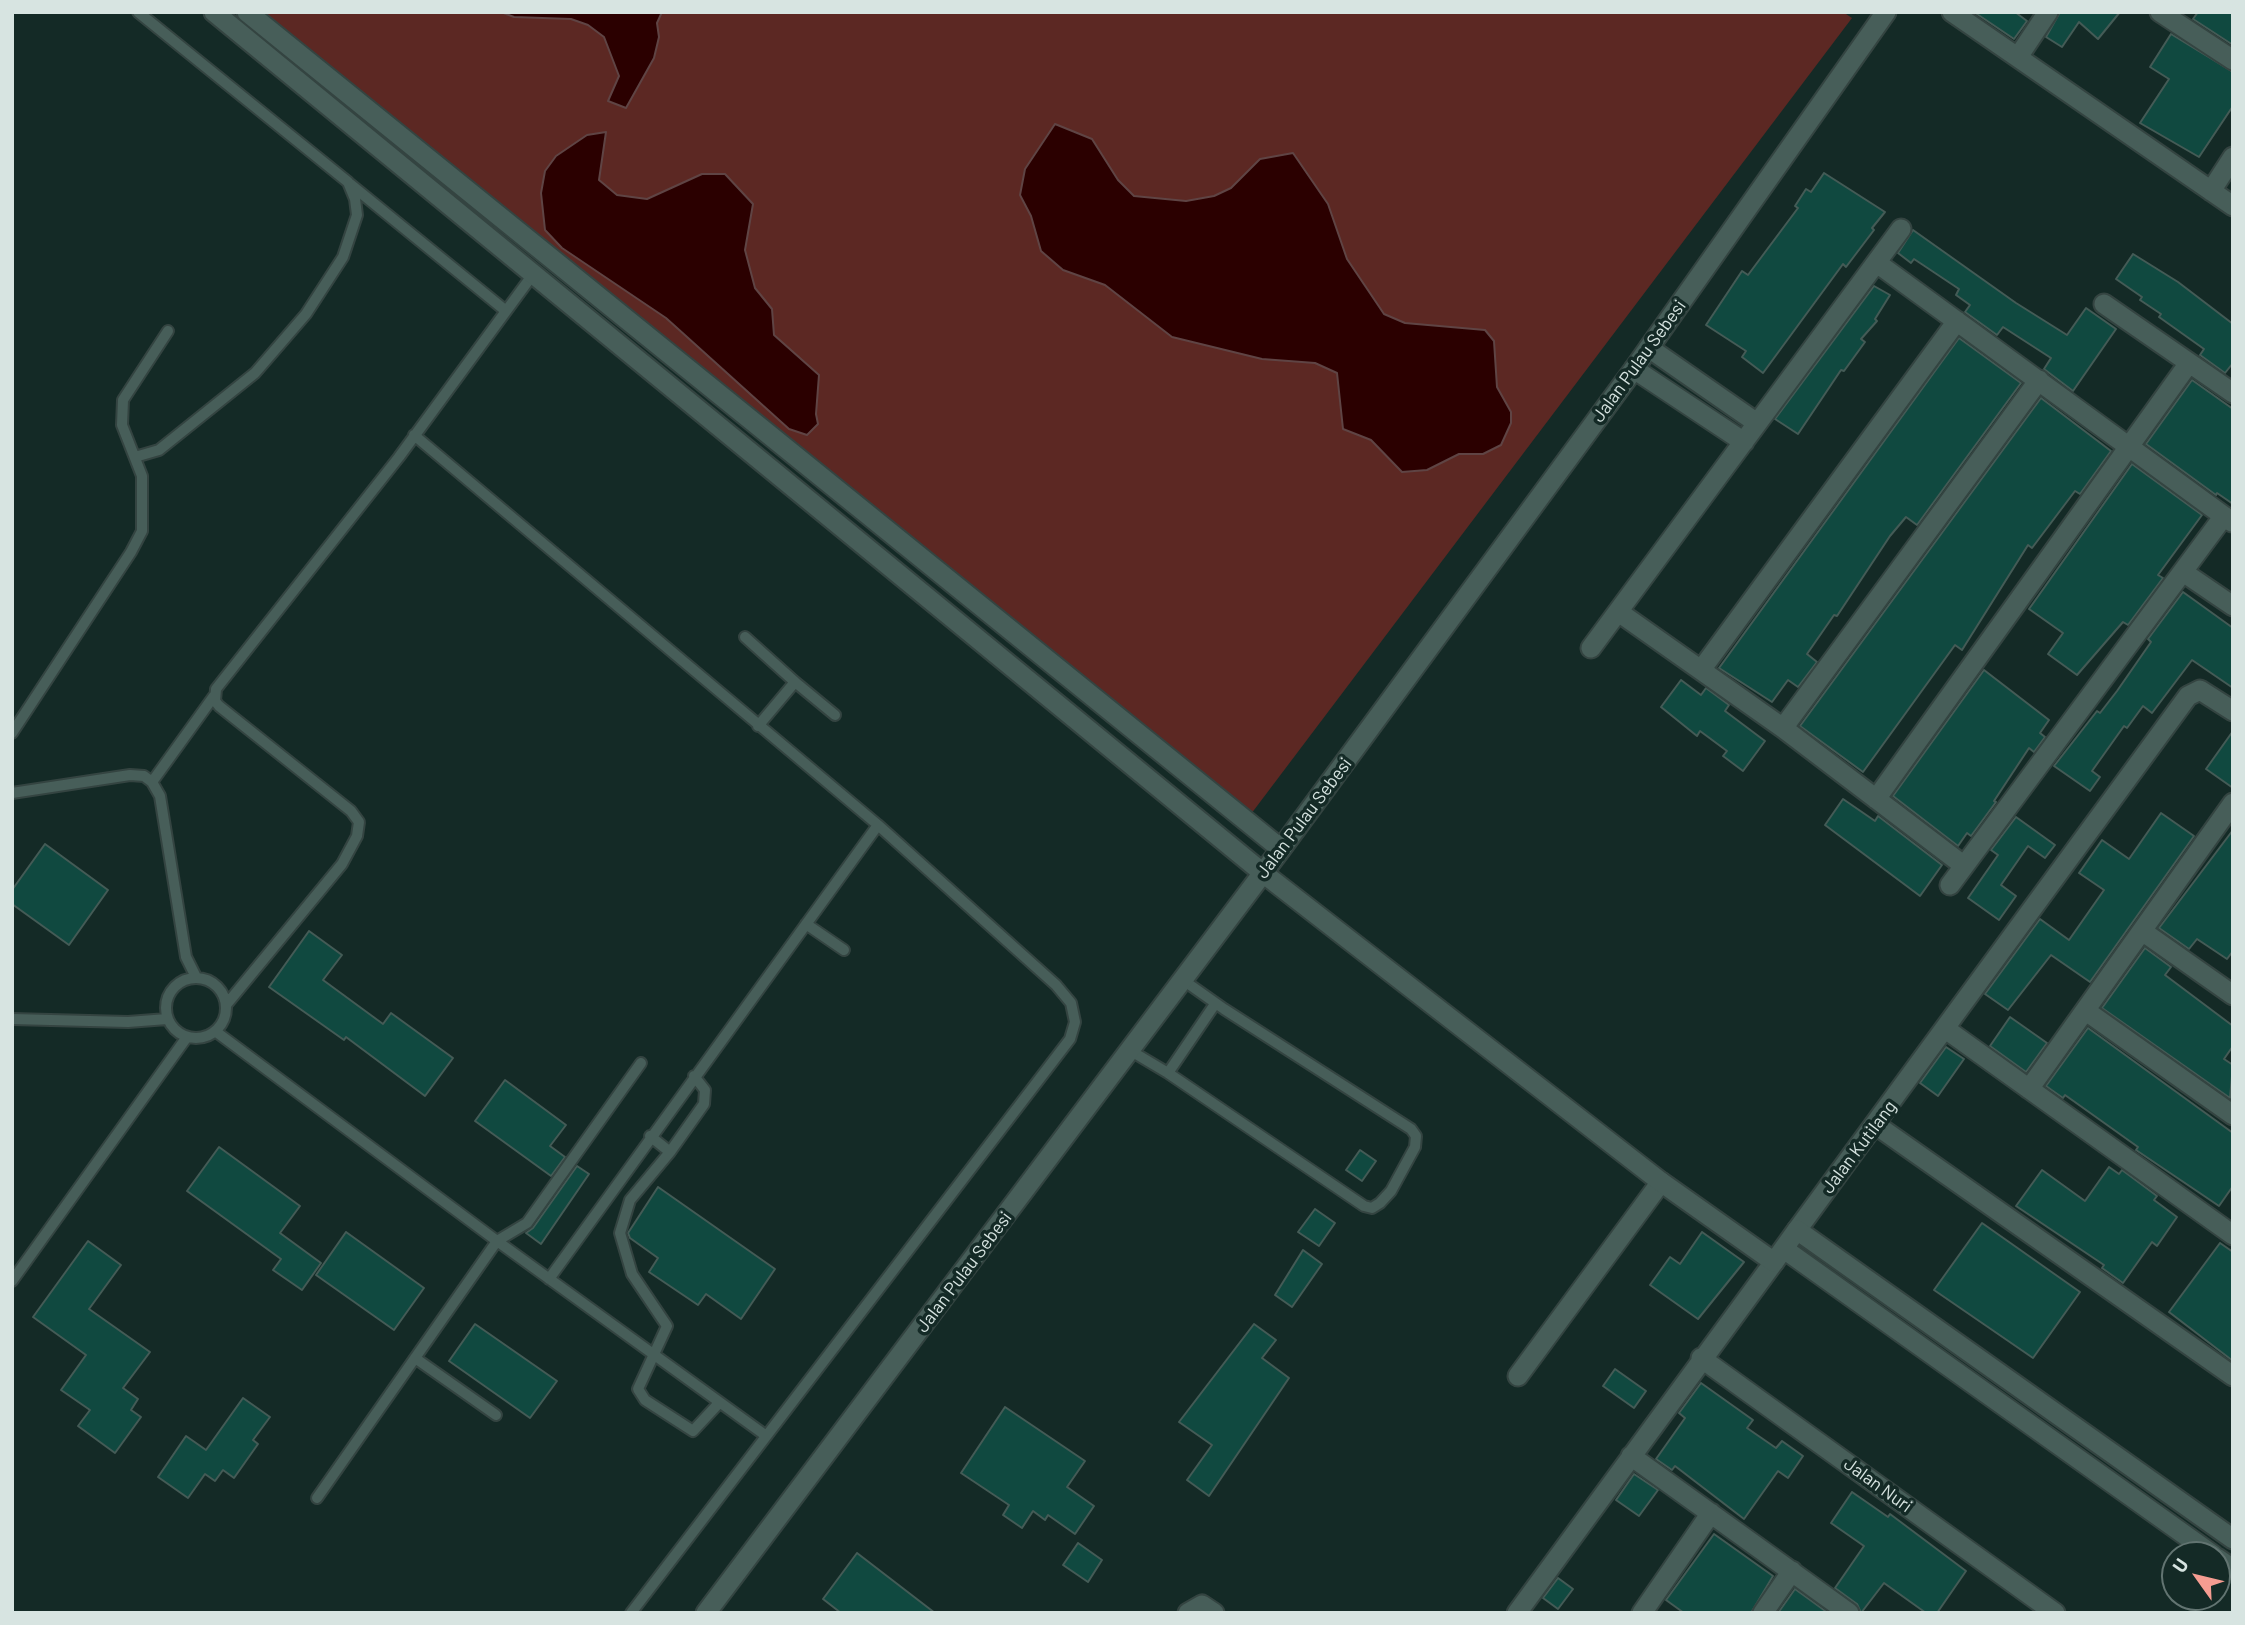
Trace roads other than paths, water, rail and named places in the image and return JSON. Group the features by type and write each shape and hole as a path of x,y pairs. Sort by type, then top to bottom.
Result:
{"street":[{"path":"214,12 826,518 1263,873 1661,1182 1910,1339 2193,1541"},
{"path":"247,12 1281,849"},
{"name":"Jalan Pulau Sebesi","path":"706,1613 1281,849 1634,369 1886,12"},
{"path":"1952,12 2233,206"},
{"path":"2018,57 2048,12"},
{"path":"2160,12 2183,19 2233,60"},
{"path":"2211,191 2233,157"},
{"path":"1591,648 1901,229"},
{"path":"1877,263 2228,519 2183,572 1950,885"},
{"path":"2104,304 2233,393"},
{"path":"1701,670 1957,321"},
{"path":"1649,348 1757,423"},
{"path":"1876,799 2189,363"},
{"path":"1634,369 1744,442"},
{"path":"1783,728 2039,380"},
{"path":"2183,572 2233,606"},
{"path":"1619,613 1783,728 1963,865"},
{"name":"Jalan Kutilang","path":"1517,1613 1701,1358 1947,1030 2188,696 2196,690 2206,693 2233,710"},
{"path":"2029,1090 2233,803"},
{"path":"2142,932 2231,990"},
{"path":"2086,1011 2233,1115"},
{"path":"1947,1030 2233,1235"},
{"path":"1876,1125 2233,1376"},
{"path":"1518,1376 1661,1182"},
{"path":"1797,1230 2233,1539"},
{"path":"1910,1339 1924,1321"},
{"name":"Jalan Nuri","path":"1701,1358 2055,1613"},
{"path":"1631,1456 1849,1613"},
{"path":"1642,1613 1711,1513"},
{"path":"1763,1613 1792,1571"},
{"path":"1188,1613 1202,1605 1214,1613"}],"lane":[{"path":"138,12 506,312"},
{"path":"135,457 159,450 246,381 306,314 343,257 353,232 356,207 348,182"},
{"path":"152,782 214,696 221,682 414,435 534,274"},
{"path":"12,733 131,552 142,531 142,476 122,425 123,400 168,331"},
{"path":"414,435 878,825 1056,985 1071,1003 1075,1022 1070,1039 631,1613"},
{"path":"745,637 835,715"},
{"path":"758,726 795,682"},
{"path":"214,696 219,706 351,810 359,822 357,836 342,864 226,1005 222,1022 215,1031 207,1036 187,1037 178,1033 167,1018 166,1003 171,990 185,979 195,977 215,984 222,992 226,1005"},
{"path":"12,793 130,775 144,776 152,782 160,796 186,957 195,977"},
{"path":"549,1279 650,1136 878,825"},
{"path":"806,924 844,950"},
{"path":"1131,1051 1168,1073 1364,1206 1372,1208 1391,1191 1415,1147 1416,1136 1411,1129 1215,1004 1184,980"},
{"path":"1168,1073 1215,1004"},
{"path":"12,1019 128,1022 167,1018"},
{"path":"215,1031 497,1241 765,1435"},
{"path":"12,1281 187,1037"},
{"path":"317,1497 497,1241 527,1223 641,1063"},
{"path":"694,1076 705,1090 704,1104 670,1152 630,1200 620,1233 632,1274 667,1325 639,1382 640,1395 645,1401 693,1431 704,1424 719,1403"},
{"path":"650,1136 670,1152"},
{"path":"415,1357 496,1415"}]}
